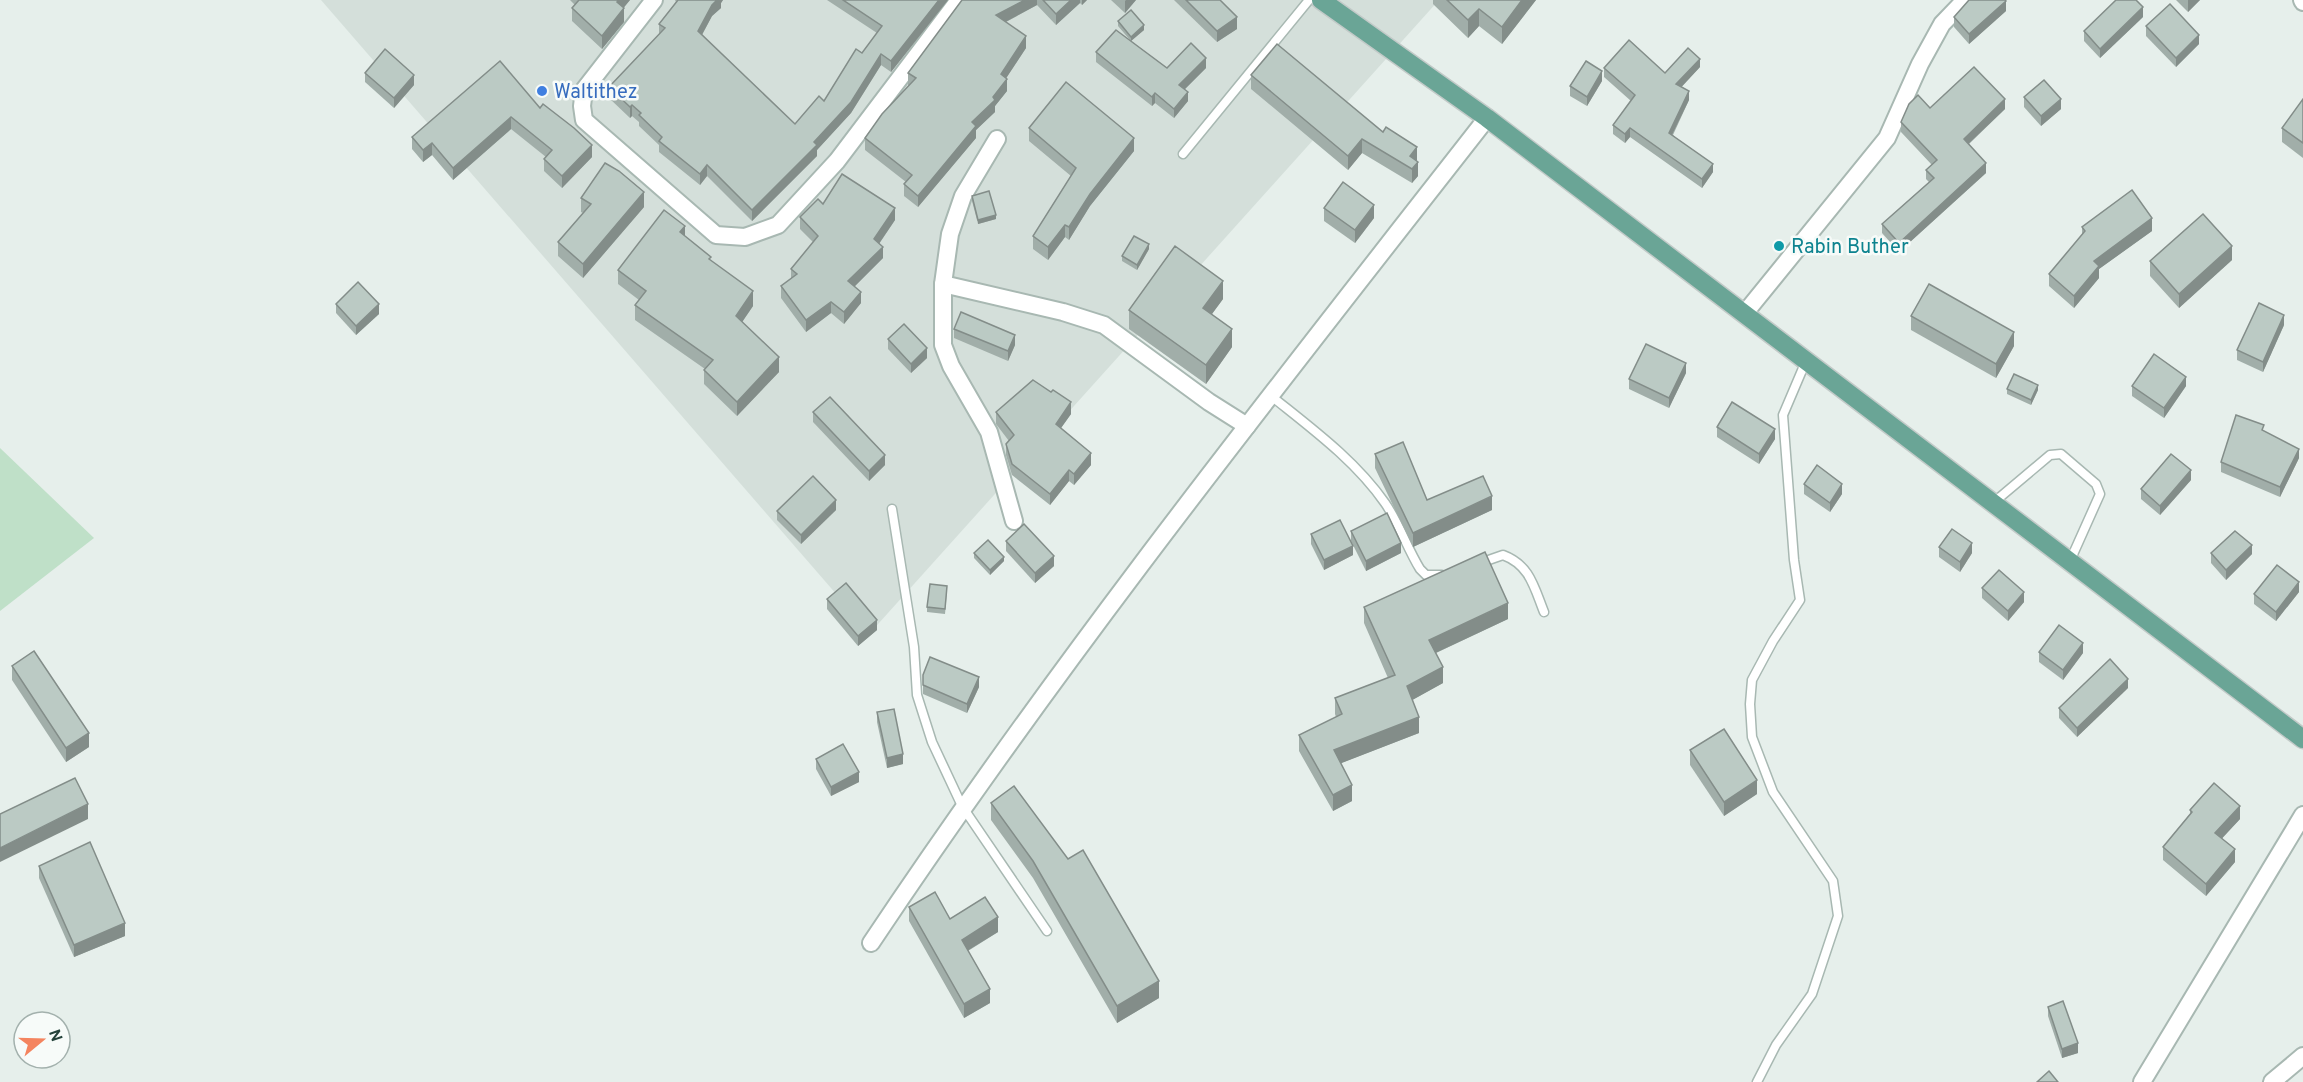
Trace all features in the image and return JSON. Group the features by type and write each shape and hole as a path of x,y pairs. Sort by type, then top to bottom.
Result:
{"main road":[{"path":"1321,0 1487,118 2303,739"}],"street":[{"path":"654,0 584,90 582,106 584,120 716,235 745,237 778,225 837,161 959,0"},
{"path":"1745,313 1887,138 1920,64 1942,24 1965,0"},
{"path":"871,943 962,806 1270,395 1487,118"},
{"path":"998,139 963,196 950,234 943,284 943,345 951,366 989,432 1014,521"},
{"path":"943,284 1063,312 1104,325 1180,381 1247,426"},
{"path":"2142,1082 2303,815"},
{"path":"2272,1082 2303,1056"}],"lane":[{"path":"1183,154 1309,0"},
{"path":"1757,1082 1776,1045 1812,994 1838,916 1833,881 1773,792 1752,736 1750,704 1752,680 1773,641 1800,600 1794,560 1783,415 1806,360"},
{"path":"1270,395 1333,446 1361,473 1386,505 1420,569 1434,577 1449,574"},
{"path":"1993,502 2050,455 2061,454 2096,484 2100,494 2070,561"},
{"path":"891,509 914,647 917,696 932,742 962,806 1047,930"},
{"path":"1470,566 1503,555 1517,560 1527,573 1544,612"}],"shaded area":[{"path":"321,0 1439,0 870,633"}],"green space":[{"path":"0,448 94,538 0,611"}],"building":[{"path":"579,0 618,0 617,2 624,8 602,36 572,8"},
{"path":"678,0 717,0 698,31 795,124 819,96 824,101 856,49 862,53 882,26 843,0 939,0 891,61 881,54 851,102 814,142 817,145 752,210 707,165 700,174 659,141 662,137 639,115 641,113 632,105 630,107 609,87 665,28 659,24"},
{"path":"962,0 1025,0 996,15 1026,36 1001,74 1007,79 993,97 995,100 972,122 976,126 918,196 904,184 912,175 865,138 882,114 916,78 908,73"},
{"path":"1043,0 1071,0 1056,14"},
{"path":"1186,0 1220,0 1237,17 1217,31"},
{"path":"1447,0 1522,0 1502,27 1479,9 1468,20"},
{"path":"1969,0 2006,1 1969,34 1954,17"},
{"path":"2116,0 2136,0 2143,7 2100,49 2084,31"},
{"path":"2170,4 2199,35 2176,58 2146,26"},
{"path":"1131,10 1144,25 1131,37 1118,21"},
{"path":"1116,30 1167,68 1191,43 1206,58 1179,85 1188,92 1174,109 1155,93 1152,97 1096,52"},
{"path":"1629,40 1665,73 1688,48 1700,59 1676,84 1689,91 1669,133 1713,164 1702,179 1630,128 1625,134 1613,125 1635,95 1604,68"},
{"path":"1277,44 1383,132 1386,127 1417,147 1410,156 1418,162 1412,169 1362,139 1348,156 1251,75"},
{"path":"385,49 414,75 394,98 365,73"},
{"path":"500,61 540,108 543,104 592,145 562,176 544,159 552,150 511,117 453,168 432,143 423,150 412,137"},
{"path":"1586,61 1602,71 1587,97 1570,86"},
{"path":"1974,67 2005,99 1964,139 1986,163 1899,243 1882,224 1934,178 1926,170 1937,160 1901,122 1909,104 1918,95 1930,108"},
{"path":"2044,80 2061,99 2041,116 2024,97"},
{"path":"1066,82 1134,138 1090,194 1069,227 1065,225 1048,247 1033,236 1076,168 1029,128"},
{"path":"2303,99 2303,143 2282,128"},
{"path":"605,163 619,171 644,192 583,264 558,242 591,204 581,198"},
{"path":"842,174 895,208 874,239 883,247 848,281 861,292 844,312 831,302 806,320 781,286 797,274 791,269 818,236 800,217 818,199 823,204"},
{"path":"1343,182 1374,205 1355,230 1324,208"},
{"path":"2132,190 2152,218 2094,261 2099,266 2074,296 2049,274 2085,231 2082,227"},
{"path":"989,191 996,215 978,220 972,196"},
{"path":"664,210 685,226 680,232 711,257 709,259 753,291 736,316 779,357 737,402 704,370 713,360 635,305 646,291 618,270"},
{"path":"2203,214 2232,246 2179,294 2150,261"},
{"path":"1134,236 1149,244 1137,265 1122,256"},
{"path":"1175,246 1223,281 1203,308 1232,329 1206,365 1129,310"},
{"path":"358,282 379,304 356,326 336,304"},
{"path":"1929,284 2014,332 1996,364 1911,316"},
{"path":"2259,303 2284,315 2263,362 2237,350"},
{"path":"961,312 1015,335 1008,351 954,329"},
{"path":"904,324 927,348 911,364 888,339"},
{"path":"1646,344 1686,363 1669,398 1629,379"},
{"path":"2154,354 2186,377 2164,408 2132,386"},
{"path":"2014,374 2038,385 2031,400 2007,389"},
{"path":"1033,380 1071,402 1056,424 1091,453 1074,474 1069,470 1050,494 1012,464 1006,444 1014,435 996,412"},
{"path":"830,397 885,455 869,471 813,412"},
{"path":"1732,402 1775,429 1759,454 1717,427"},
{"path":"2236,415 2264,425 2262,430 2299,449 2280,487 2221,462"},
{"path":"1403,442 1427,500 1483,476 1492,496 1413,533 1375,454"},
{"path":"2171,454 2191,470 2160,506 2141,489"},
{"path":"1817,465 1842,484 1830,503 1804,484"},
{"path":"813,476 836,500 801,535 777,511"},
{"path":"1387,513 1401,543 1366,561 1351,531"},
{"path":"1340,520 1353,546 1324,560 1311,534"},
{"path":"1024,524 1054,556 1035,573 1006,541"},
{"path":"1952,529 1972,543 1960,562 1939,547"},
{"path":"2235,531 2252,545 2226,570 2211,553"},
{"path":"988,540 1004,557 990,570 974,553"},
{"path":"1485,552 1508,603 1429,640 1443,667 1407,686 1419,717 1334,750 1352,785 1333,795 1299,735 1342,714 1335,698 1395,675 1364,607"},
{"path":"2277,565 2299,582 2276,612 2254,594"},
{"path":"1999,570 2024,592 2008,611 1982,588"},
{"path":"846,583 877,620 858,636 827,599"},
{"path":"930,584 947,586 945,609 927,607"},
{"path":"2059,625 2083,643 2063,670 2039,652"},
{"path":"34,651 89,733 66,748 12,666"},
{"path":"930,657 979,677 967,704 923,685 923,675"},
{"path":"2110,659 2128,679 2077,728 2059,708"},
{"path":"894,709 903,754 887,758 877,712"},
{"path":"1724,729 1757,780 1724,802 1690,750"},
{"path":"843,744 859,772 831,787 816,759"},
{"path":"75,778 88,804 0,848 0,814"},
{"path":"2214,783 2240,806 2215,833 2235,849 2206,884 2163,847 2192,812 2190,810"},
{"path":"1014,786 1068,859 1083,850 1159,981 1117,1006 1033,861 991,803"},
{"path":"90,842 125,923 74,945 39,866"},
{"path":"935,892 950,919 985,897 998,917 962,940 990,989 964,1004 909,907"},
{"path":"2063,1001 2078,1043 2062,1049 2048,1007"},
{"path":"2049,1071 2058,1082 2037,1082"}],"place":[{"name":"Waltithez","path":"542,91"},
{"name":"Rabin Buther","path":"1779,246"}]}
